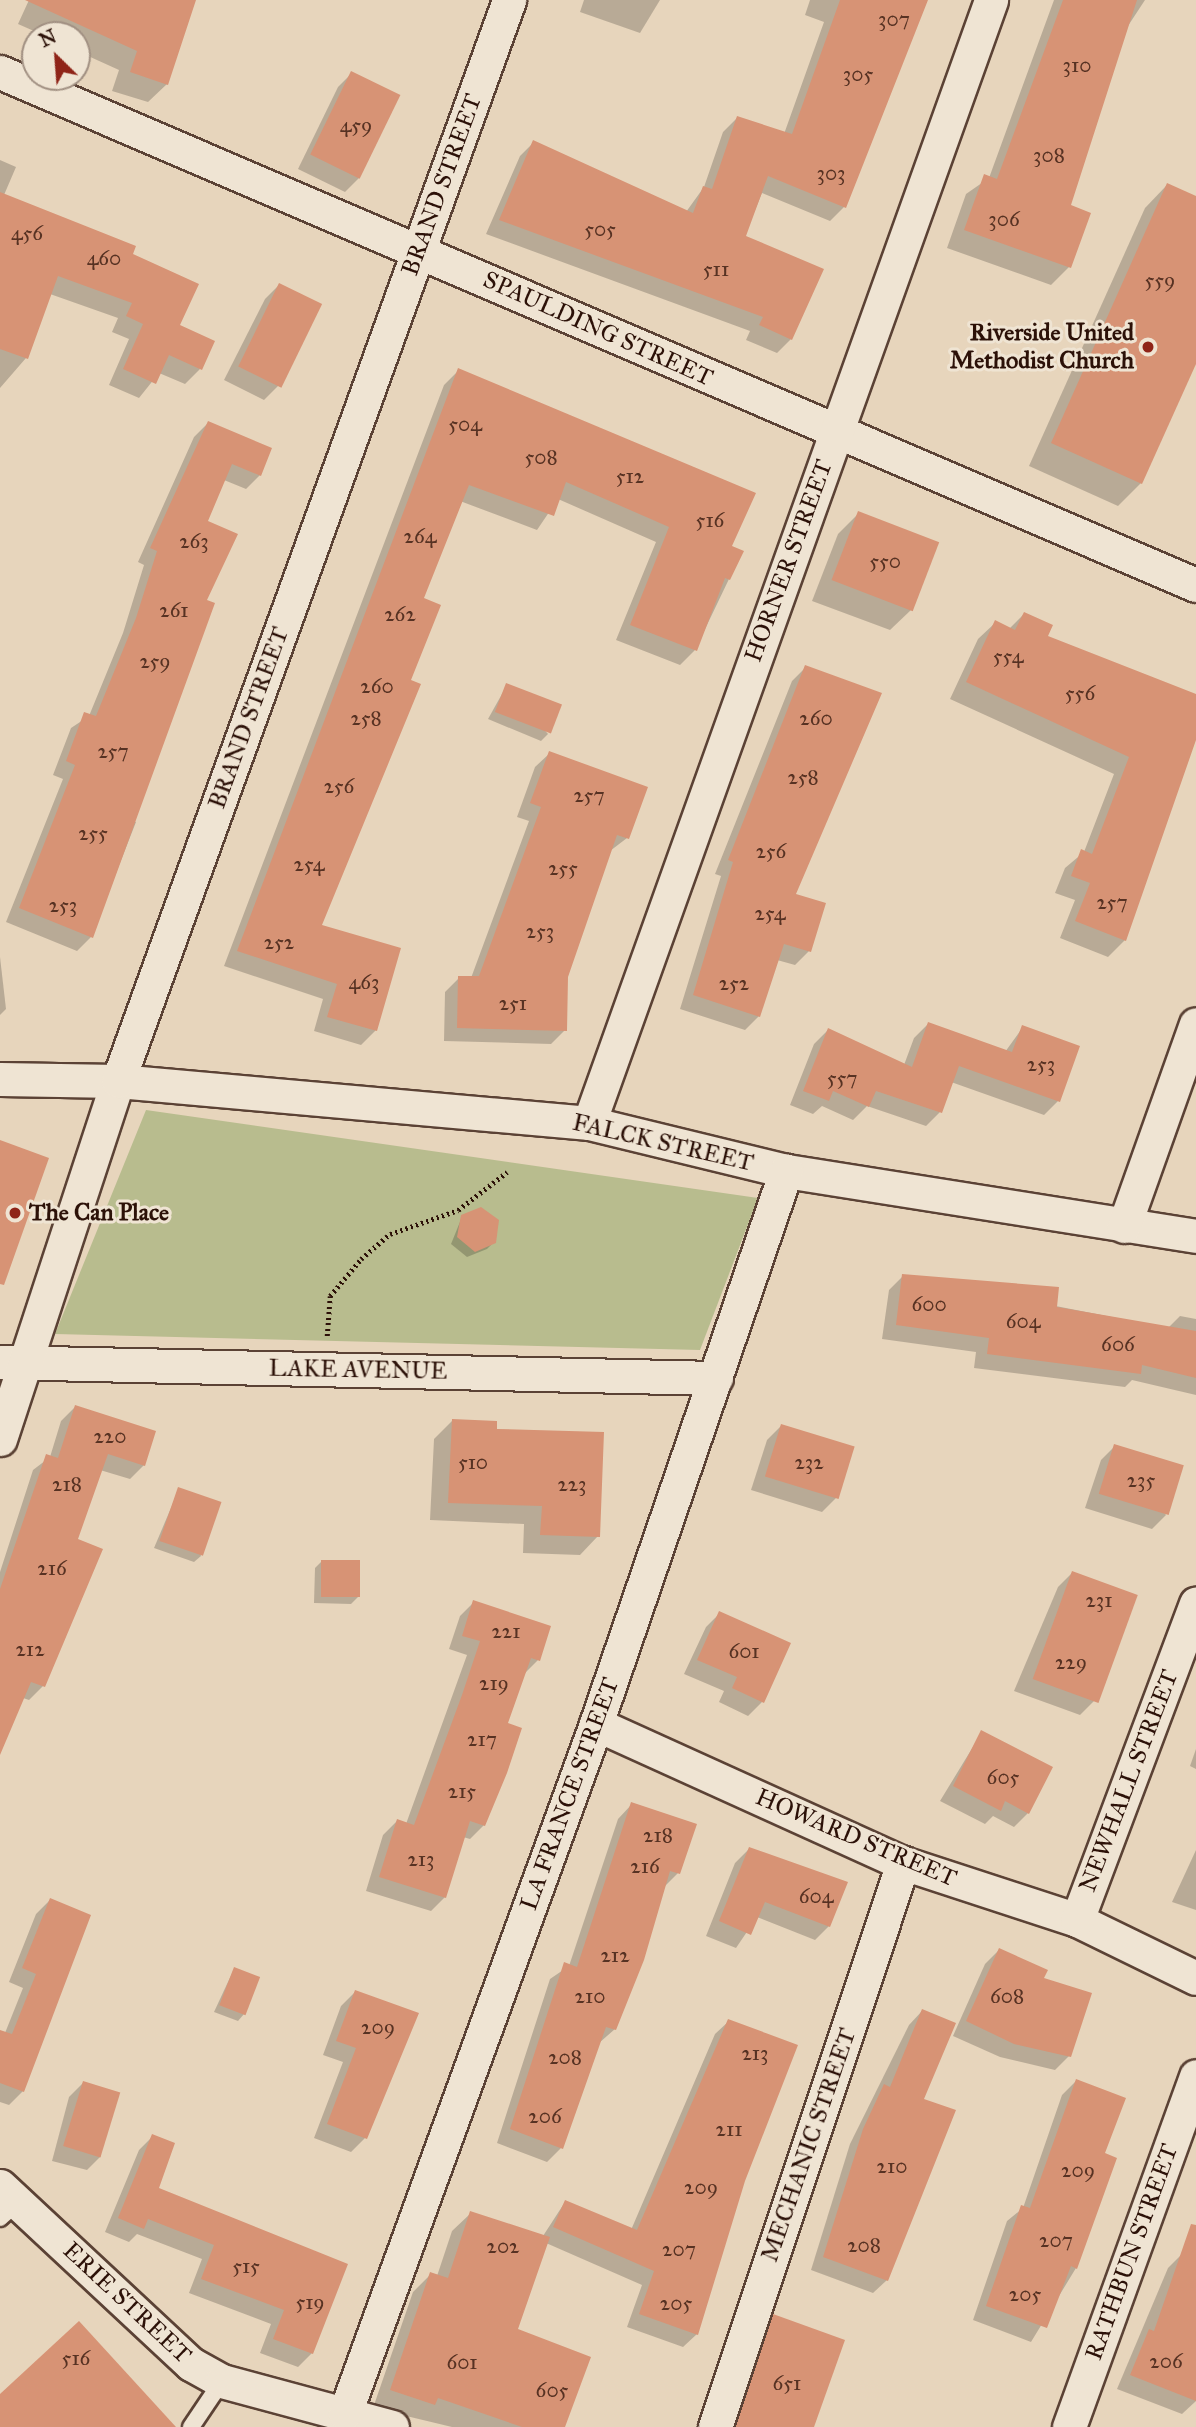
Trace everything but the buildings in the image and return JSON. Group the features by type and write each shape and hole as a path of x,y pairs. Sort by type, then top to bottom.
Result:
{"street":[{"name":"BRAND STREET","path":"0,1439 15,1363 509,0"},
{"name":"HORNER STREET","path":"589,1123 991,0"},
{"name":"SPAULDING STREET","path":"0,72 1196,585"},
{"path":"1124,1226 1196,1024"},
{"name":"FALCK STREET","path":"0,1079 118,1081 589,1123 786,1171 1196,1237"},
{"name":"LA FRANCE STREET","path":"343,2420 596,1724 786,1171"},
{"name":"LAKE AVENUE","path":"15,1363 716,1378"},
{"name":"NEWHALL STREET","path":"1077,1920 1196,1604"},
{"name":"HOWARD STREET","path":"596,1724 903,1863 1077,1920 1196,1978"},
{"name":"MECHANIC STREET","path":"715,2427 903,1863"},
{"name":"RATHBUN STREET","path":"1069,2427 1196,2076"},
{"name":"ERIE STREET","path":"6,2202 191,2364 222,2381 343,2420 392,2427"}],"lane":[{"path":"191,2427 222,2381"}],"path":[{"path":"327,1341 330,1296 361,1259 390,1234 458,1210 508,1172"}],"green space":[{"path":"146,1110 758,1198 700,1350 55,1334"}],"place":[{"name":"Riverside United Methodist Church","path":"1148,347"},
{"name":"The Can Place","path":"15,1213"}]}
